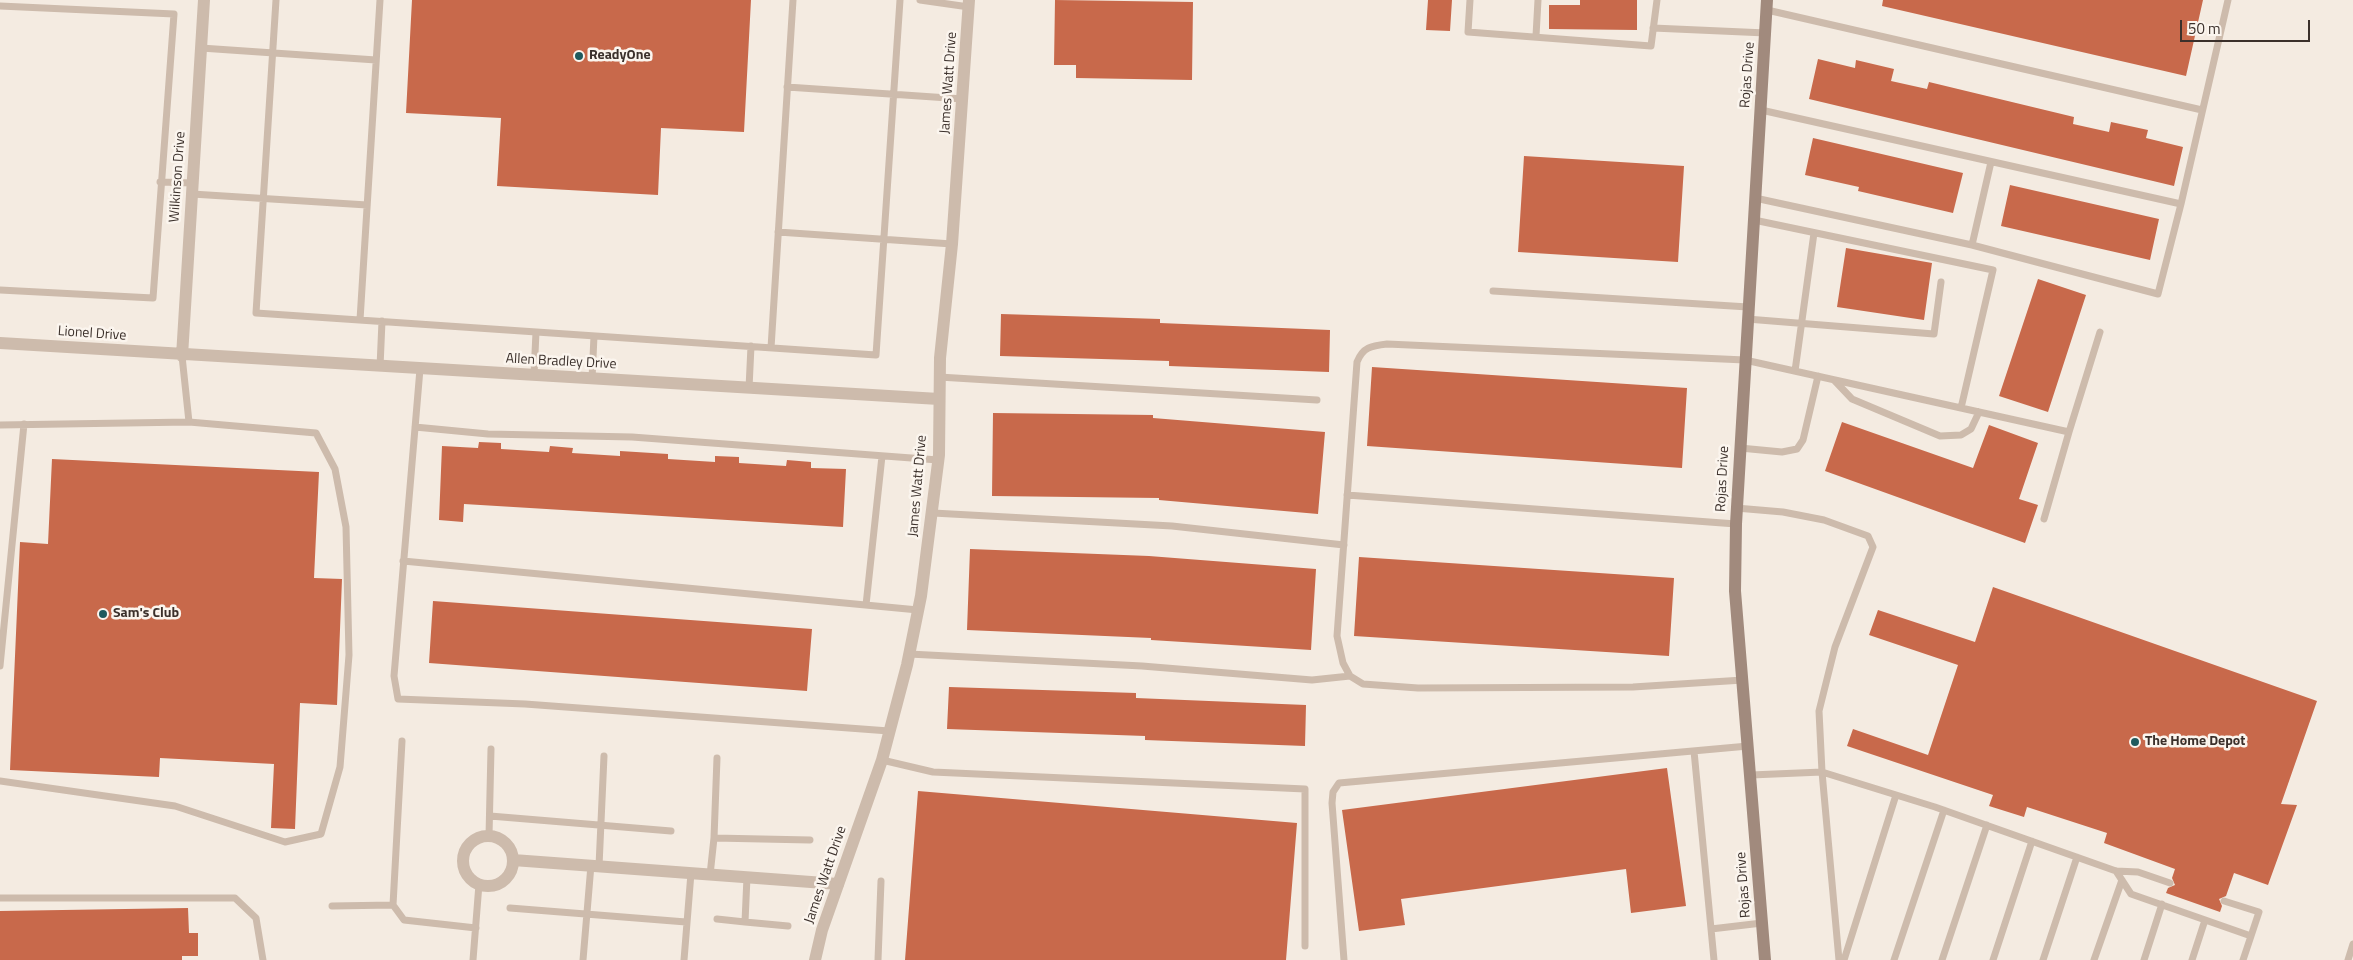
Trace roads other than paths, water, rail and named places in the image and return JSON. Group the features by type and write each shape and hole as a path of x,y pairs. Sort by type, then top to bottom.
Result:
{"main road":[{"name":"Rojas Drive","path":"1765,960 1735,592 1736,508 1767,5"}],"street":[{"name":"Wilkinson Drive","path":"182,356 204,0"},
{"name":"James Watt Drive","path":"815,960 822,930 882,760 909,654 918,610 933,513 938,460 940,377 952,244 969,3"},
{"name":"Lionel Drive","path":"0,343 182,356"},
{"name":"Allen Bradley Drive","path":"182,356 939,399"},
{"path":"489,836 500,839 507,844 513,860 512,868 503,881 487,886 479,884 467,874 463,859 469,844 476,839 489,836"},
{"path":"513,860 838,884"}],"lane":[{"path":"276,0 256,312 876,355 900,0"},
{"path":"360,320 380,0"},
{"path":"771,348 793,0"},
{"path":"920,0 969,3"},
{"path":"1470,0 1468,32 1651,46 1657,0"},
{"path":"1536,36 1538,0"},
{"path":"1755,198 1972,245 2158,294 2181,204 2228,0"},
{"path":"1767,5 2202,110"},
{"path":"0,6 174,14 160,182 153,298 0,290"},
{"path":"1653,28 1766,33"},
{"path":"201,48 376,60"},
{"path":"788,87 963,99"},
{"path":"1761,110 2181,204"},
{"path":"1972,245 1991,162"},
{"path":"160,182 192,189 263,198 367,204"},
{"path":"1754,220 1993,270 1961,408"},
{"path":"778,232 952,244"},
{"path":"1795,371 1814,233"},
{"path":"1493,291 1748,313 1802,323 1934,334 1941,282"},
{"path":"380,367 382,321"},
{"path":"534,375 536,332"},
{"path":"2044,519 2100,332"},
{"path":"592,379 594,336"},
{"path":"1742,680 1633,687 1418,688 1363,684 1350,676 1343,663 1337,636 1357,362 1361,352 1370,346 1387,344 1745,360 2069,432"},
{"path":"749,388 751,346"},
{"path":"182,356 189,422"},
{"path":"420,369 394,676 398,699 525,704 889,731"},
{"path":"1740,448 1782,452 1797,449 1803,440 1818,376"},
{"path":"940,377 1316,400"},
{"path":"1834,380 1852,399 1940,436 1961,435 1971,429 1979,412"},
{"path":"0,426 189,422 316,433 335,469 346,527 348,655 340,767 321,834 285,842 175,806 0,781"},
{"path":"0,666 24,424"},
{"path":"415,427 488,434 632,437 938,460"},
{"path":"866,605 882,456"},
{"path":"1347,495 1736,524"},
{"path":"1736,508 1783,512 1824,520 1868,536 1874,547 1835,647 1819,711 1822,772 1839,960"},
{"path":"933,513 1172,526 1344,545"},
{"path":"403,560 918,610"},
{"path":"909,654 1142,666 1312,680 1350,676"},
{"path":"402,741 393,905 404,920 476,928"},
{"path":"1344,960 1332,803 1333,792 1339,783 1748,746"},
{"path":"489,836 491,749"},
{"path":"1694,751 1714,960"},
{"path":"583,960 587,914 601,825 604,756"},
{"path":"710,875 714,838 717,758"},
{"path":"882,760 933,772 1305,789 1305,946"},
{"path":"1751,775 1822,772 1944,810 2116,871 2138,872 2170,883"},
{"path":"1844,960 1896,795"},
{"path":"1894,960 1944,810"},
{"path":"490,816 671,832"},
{"path":"1942,960 1987,825"},
{"path":"714,838 810,840"},
{"path":"1993,960 2032,841"},
{"path":"2043,960 2077,857"},
{"path":"2116,871 2131,894 2251,936"},
{"path":"684,960 691,874"},
{"path":"745,922 747,877"},
{"path":"2094,960 2122,880"},
{"path":"878,960 881,881"},
{"path":"473,960 479,884"},
{"path":"0,898 235,898 256,918 263,960"},
{"path":"2224,901 2259,912 2243,960"},
{"path":"2144,960 2162,904"},
{"path":"332,906 393,905"},
{"path":"510,908 686,922"},
{"path":"717,919 788,926"},
{"path":"2192,960 2205,920"},
{"path":"1711,929 1762,923"},
{"path":"2348,960 2353,944"}],"place":[{"name":"ReadyOne","path":"579,56"},
{"name":"Sam's Club","path":"103,614"},
{"name":"The Home Depot","path":"2135,742"}]}
